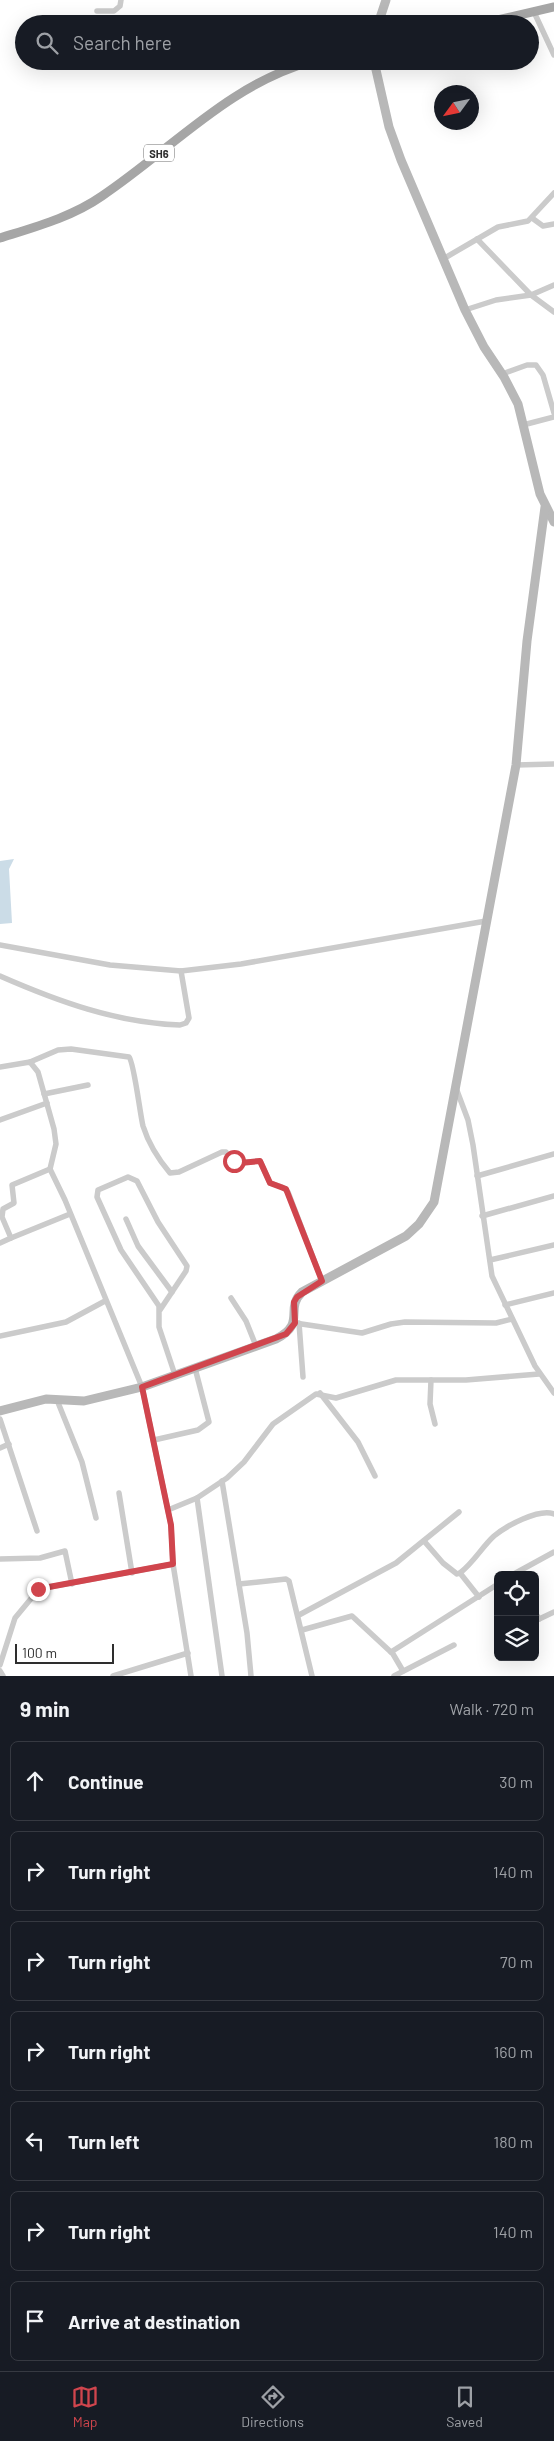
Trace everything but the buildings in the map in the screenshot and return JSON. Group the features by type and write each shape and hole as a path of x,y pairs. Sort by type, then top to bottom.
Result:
{"main road":[{"path":"520,15 554,8"},
{"name":"SH6","path":"0,238 56,219 94,201 125,180 190,127 238,94 287,70"}],"street":[{"path":"97,11 118,9 121,0"},
{"path":"381,15 386,0"},
{"path":"539,23 554,55"},
{"path":"376,70 389,127 465,310 482,344 512,391 545,507 553,518"},
{"path":"443,260 498,227 532,218 554,193"},
{"path":"532,218 543,226 554,224"},
{"path":"477,239 532,295 554,312"},
{"path":"465,310 496,300 532,295 554,285"},
{"path":"502,374 526,365 536,365 543,375 554,413"},
{"path":"523,425 554,417"},
{"path":"303,1377 294,1302 297,1297 322,1281 406,1236 434,1202 516,764 527,641 545,507"},
{"path":"516,764 554,764"},
{"path":"0,945 110,965 181,971 241,964 486,922"},
{"path":"0,976 32,991 78,1007 137,1020 180,1025 186,1023 189,1018 181,971"},
{"path":"0,1067 30,1062 58,1050 71,1049 130,1057 134,1065 134,1083 147,1137 170,1173 179,1172 222,1152 226,1152 236,1163 260,1161 270,1183 282,1187 288,1192 322,1281"},
{"path":"30,1062 38,1072 56,1144 50,1169 142,1387 168,1510 173,1564 191,1676"},
{"path":"44,1094 88,1085"},
{"path":"455,1086 468,1120 494,1281 540,1374 554,1393"},
{"path":"0,1120 46,1103"},
{"path":"477,1176 554,1154"},
{"path":"11,1238 1,1213 3,1209 14,1203 11,1187 16,1182 50,1169"},
{"path":"160,1310 121,1250 97,1197 98,1190 128,1177 137,1181 158,1222 187,1266 160,1310 159,1327 175,1376"},
{"path":"482,1216 554,1196"},
{"path":"0,1243 70,1214"},
{"path":"126,1219 138,1246 172,1292"},
{"path":"490,1260 554,1245"},
{"path":"505,1306 554,1294"},
{"path":"230,1298 246,1321 256,1346"},
{"path":"0,1336 70,1320 105,1301"},
{"path":"297,1323 362,1333 391,1324 406,1322 496,1323 512,1319"},
{"path":"0,1411 46,1399 84,1401 142,1387 286,1334 297,1323"},
{"path":"154,1440 198,1430 209,1422 194,1368"},
{"path":"168,1510 197,1498 222,1481 244,1462 273,1424 309,1398 320,1394 336,1398 385,1382 540,1374"},
{"path":"431,1380 430,1404 435,1424"},
{"path":"320,1394 358,1442 376,1476"},
{"path":"57,1400 82,1462 96,1518"},
{"path":"0,1419 37,1531"},
{"path":"0,1448 9,1444"},
{"path":"222,1481 239,1584 251,1676"},
{"path":"119,1493 132,1573"},
{"path":"197,1498 222,1676"},
{"path":"299,1615 396,1562 459,1512"},
{"path":"460,1573 473,1562 496,1535 530,1516 548,1512 554,1514"},
{"path":"424,1541 443,1563 457,1574 460,1573 480,1597"},
{"path":"0,1559 40,1558 65,1551 72,1584"},
{"path":"520,1571 554,1552"},
{"path":"0,1665 15,1618 38,1589 173,1564"},
{"path":"239,1584 286,1579 289,1581 299,1615 312,1676"},
{"path":"391,1652 494,1587"},
{"path":"539,1619 554,1612"},
{"path":"302,1630 352,1616 391,1652 403,1671"},
{"path":"394,1676 454,1645"},
{"path":"113,1676 188,1653"},
{"path":"0,1671 2,1676"}],"water":[{"path":"14,859 9,869 12,923 0,924 0,861"}],"route":[{"path":"38,1589 106,1578 173,1564 171,1525 142,1387 286,1334 295,1323 294,1302 297,1297 302,1292 322,1281 286,1189 270,1183 260,1161 236,1163 234,1161"}]}
